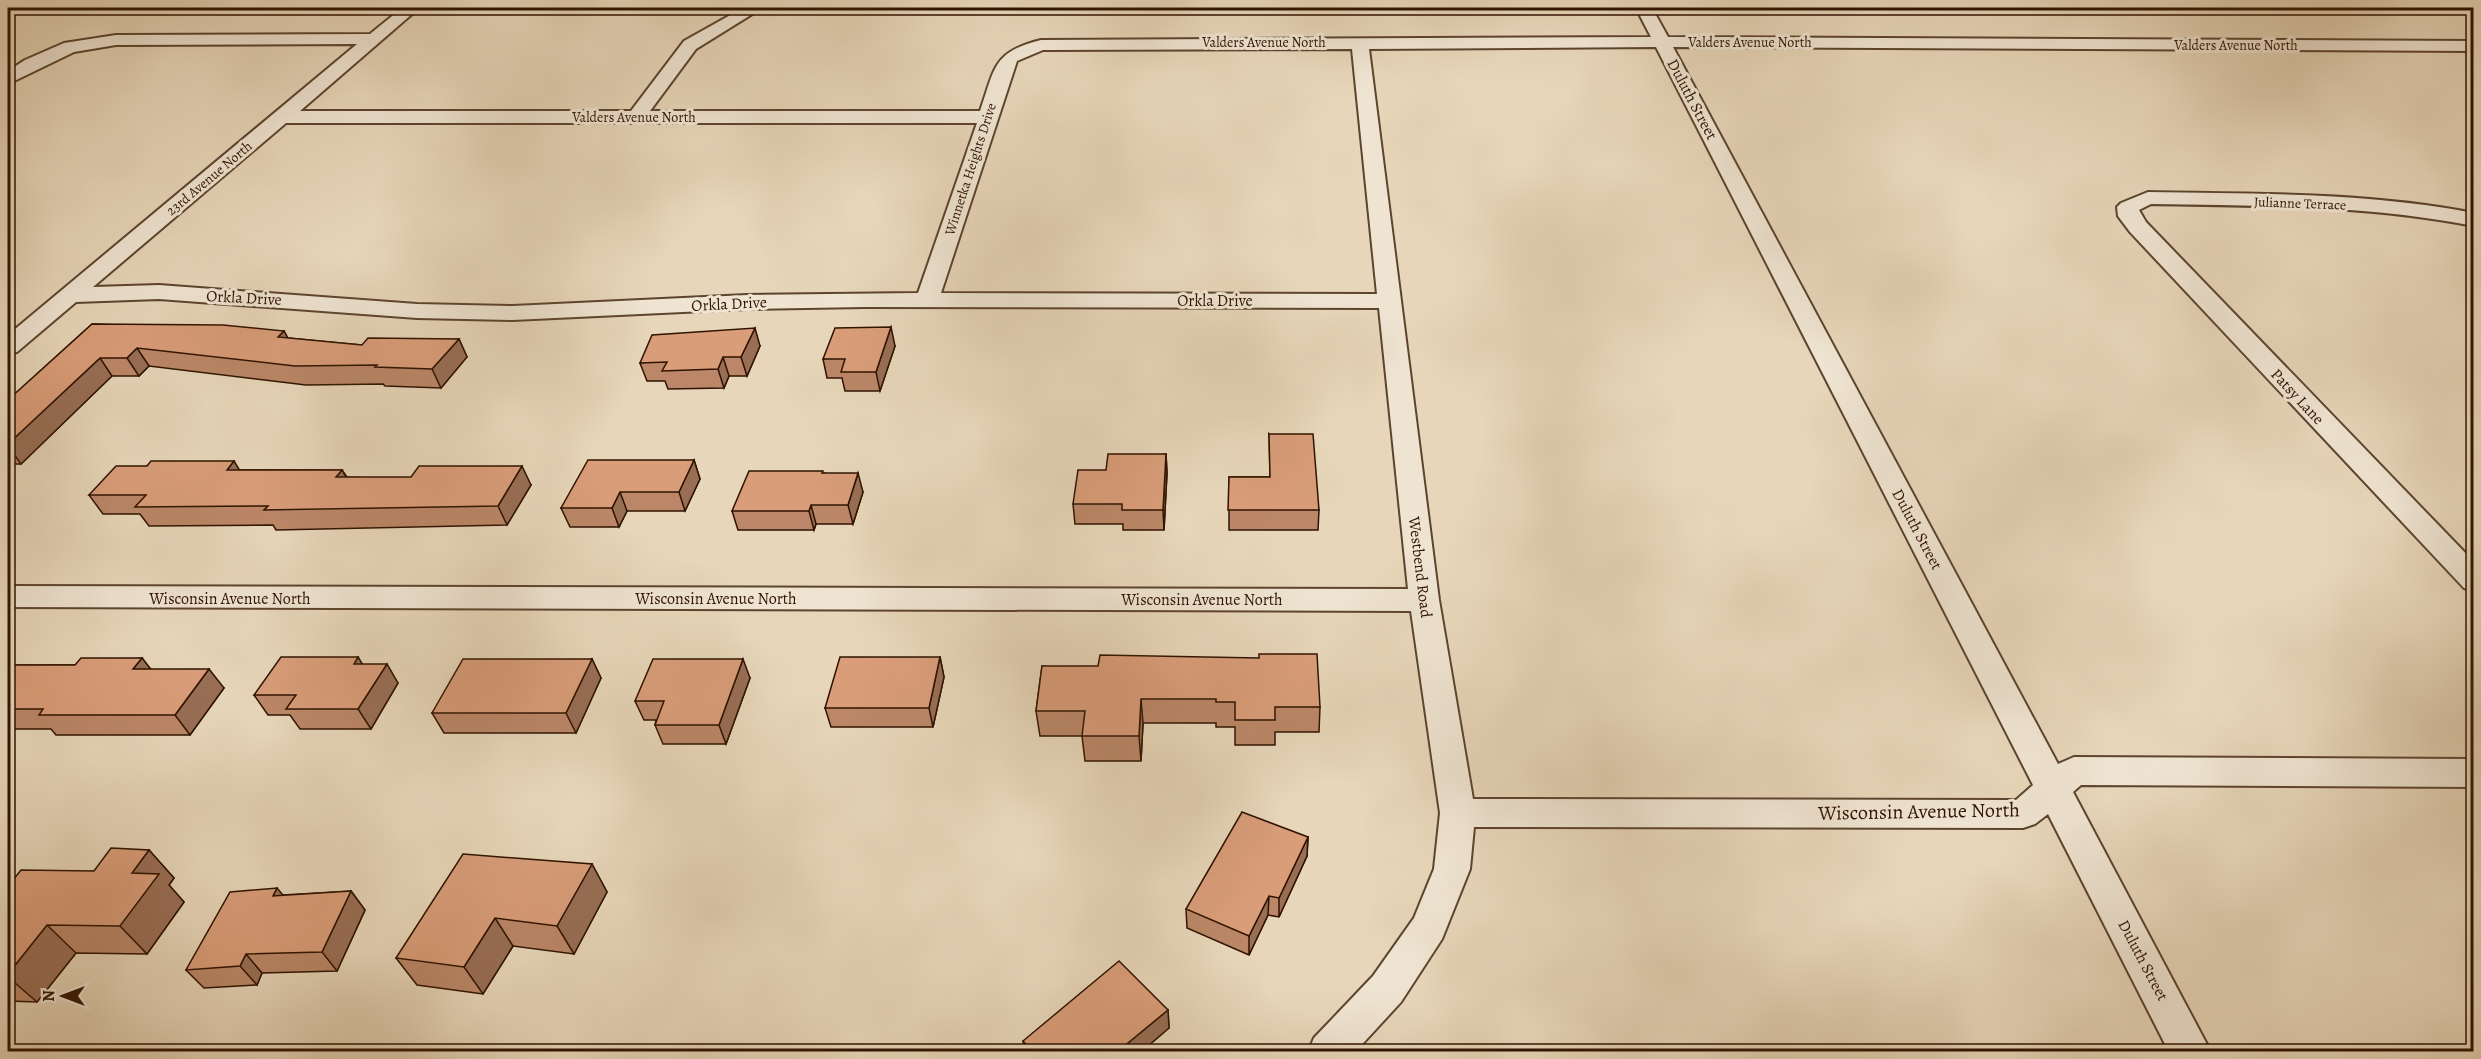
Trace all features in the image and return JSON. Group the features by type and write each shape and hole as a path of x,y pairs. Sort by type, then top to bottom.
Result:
{"street":[{"name":"23rd Avenue North","path":"8,347 411,8"},
{"path":"636,117 690,45 754,8"},
{"name":"Duluth Street","path":"1644,8 2191,1052"},
{"path":"8,79 31,64 70,47 116,40 373,39"},
{"name":"Valders Avenue North","path":"1026,48 1061,43 1360,42 2474,45"},
{"name":"Westbend Road","path":"1328,1052 1387,989 1429,927 1452,869 1458,813 1424,600 1360,42"},
{"name":"Winnetka Heights Drive","path":"927,300 1005,66 1011,57 1026,48"},
{"name":"Valders Avenue North","path":"281,117 987,117"},
{"name":"Julianne Terrace","path":"2128,207 2148,198 2353,204 2400,207 2474,220"},
{"name":"Patsy Lane","path":"2128,207 2129,216 2138,227 2474,581"},
{"name":"Orkla Drive","path":"69,295 159,292 241,296 417,311 513,313 747,302 1389,301"},
{"name":"Wisconsin Avenue North","path":"8,597 1424,600"},
{"name":"Wisconsin Avenue North","path":"1458,813 2023,814 2074,771 2474,773"}],"building":[{"path":"92,324 223,325 284,331 278,337 362,345 368,338 459,339 432,369 375,367 377,365 295,366 137,348 127,358 100,358 8,444 8,400"},
{"path":"891,327 876,372 841,372 845,359 823,359 835,328"},
{"path":"755,328 741,357 723,357 718,369 662,371 667,362 640,363 652,335"},
{"path":"1269,434 1313,434 1319,510 1228,510 1229,477 1270,477"},
{"path":"1108,454 1166,454 1163,510 1122,510 1122,504 1073,504 1078,470 1106,470"},
{"path":"588,460 694,460 679,492 620,492 612,508 561,508"},
{"path":"151,461 234,461 227,470 342,470 336,477 411,477 419,466 522,466 498,506 264,510 268,506 135,507 146,495 89,495 116,466 147,466"},
{"path":"749,471 858,473 848,505 811,505 809,511 732,511"},
{"path":"1259,654 1317,654 1320,707 1275,707 1275,720 1235,720 1235,702 1216,702 1216,699 1141,699 1139,736 1082,736 1085,711 1036,711 1042,666 1098,666 1100,655 1259,658"},
{"path":"281,657 358,657 354,664 387,664 358,709 286,709 296,695 254,695"},
{"path":"840,657 940,657 929,708 825,708"},
{"path":"81,658 142,658 133,669 209,669 175,715 39,715 43,709 8,709 8,665 75,665"},
{"path":"463,659 592,659 566,713 432,713"},
{"path":"653,659 743,659 719,725 655,725 664,701 635,701"},
{"path":"1242,812 1308,837 1279,898 1269,896 1249,936 1186,909"},
{"path":"111,848 149,850 132,873 159,874 120,926 47,925 8,974 8,886 21,870 94,871"},
{"path":"463,854 592,864 557,926 495,918 464,967 396,958"},
{"path":"277,888 273,896 351,891 322,952 246,954 240,966 186,970 230,892"},
{"path":"1119,961 1168,1010 1117,1052 1033,1052 1023,1041"}]}
